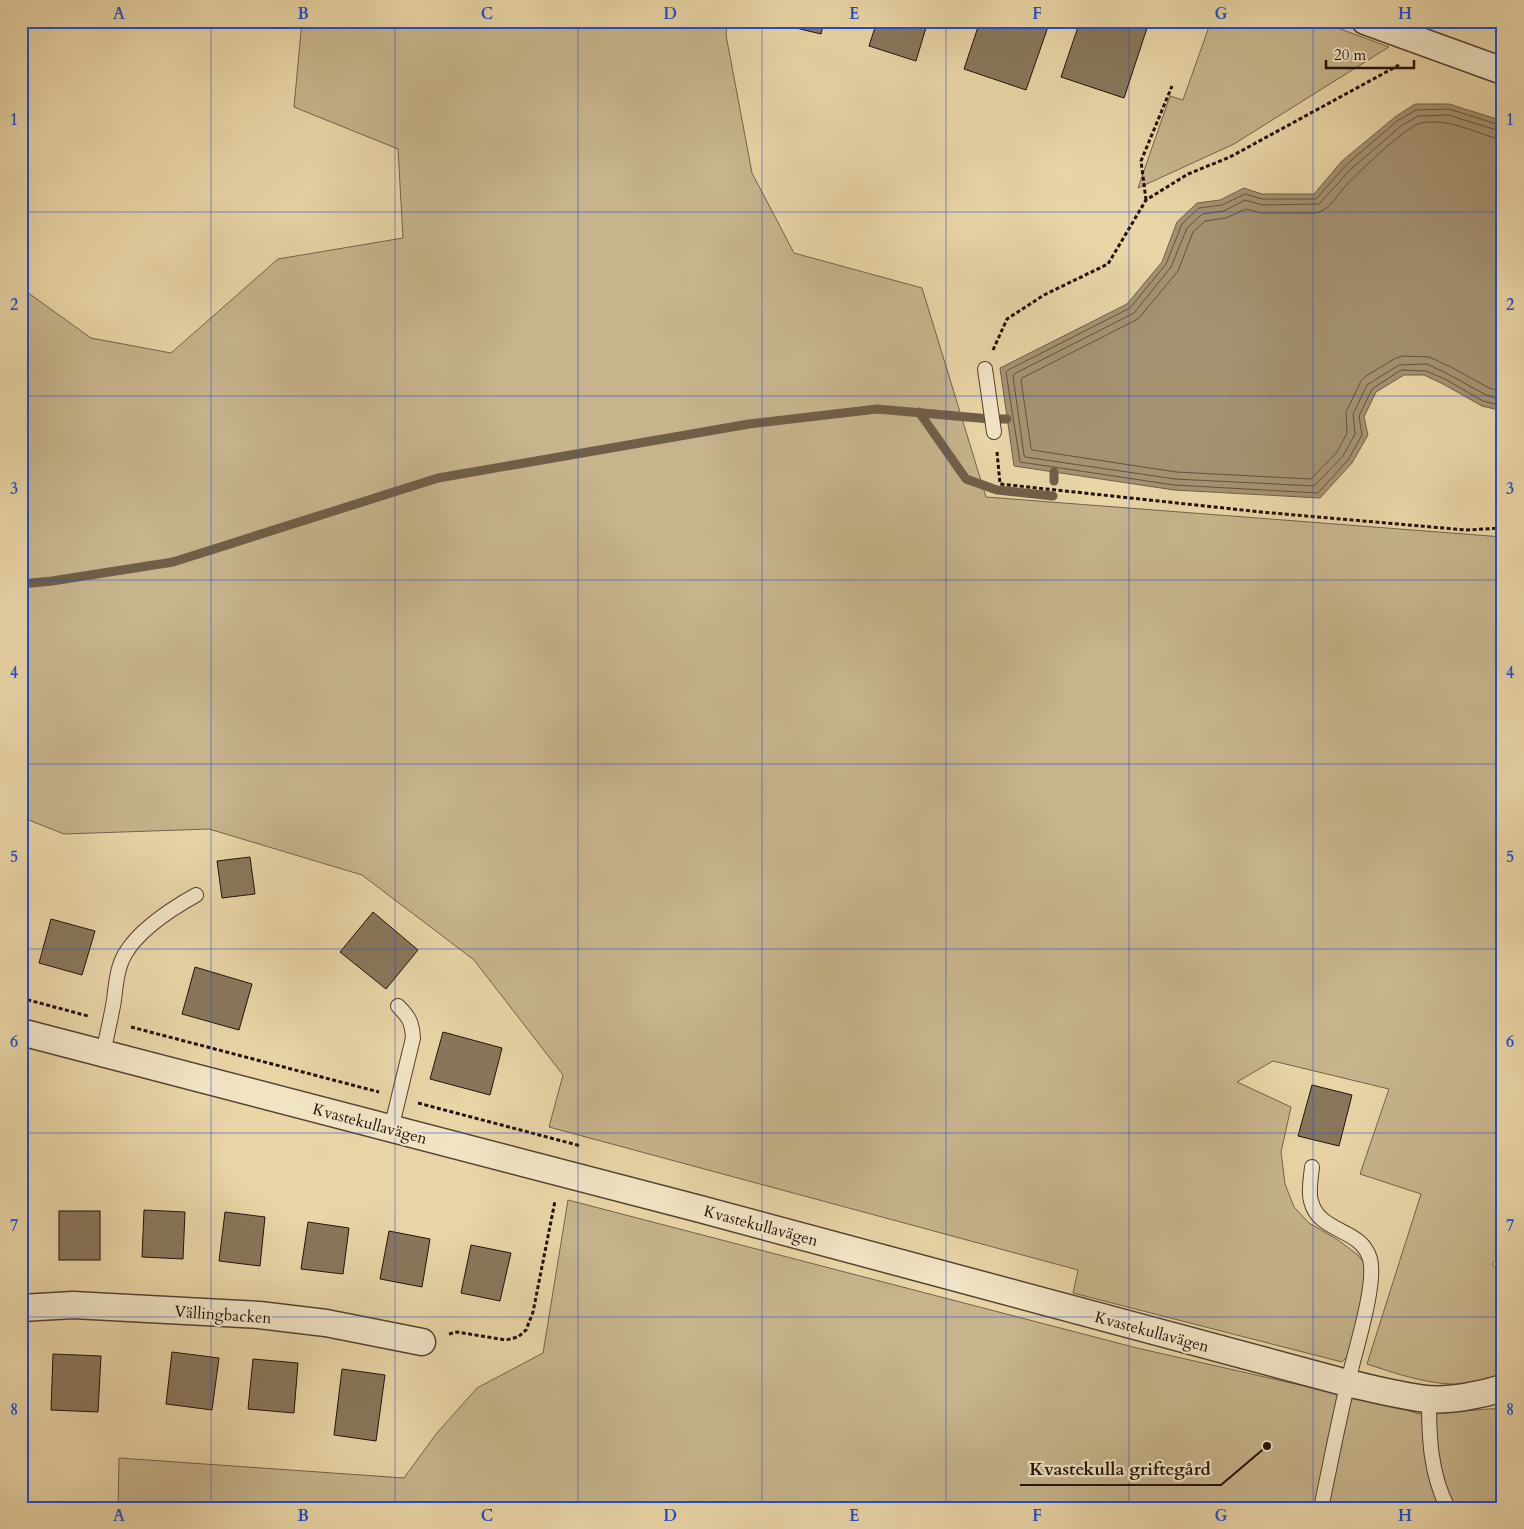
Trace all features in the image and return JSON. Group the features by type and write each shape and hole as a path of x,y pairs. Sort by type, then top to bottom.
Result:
{"street":[{"path":"1364,21 1503,71"},
{"name":"Kvastekullavägen","path":"21,1032 560,1172 1347,1383 1395,1394 1429,1399 1464,1397 1503,1388"},
{"name":"Vällingbacken","path":"21,1308 73,1305 259,1316 326,1323 422,1342"}],"lane":[{"path":"985,369 994,432"},
{"path":"104,1053 118,972 124,955 134,942 154,923 175,907 196,895"},
{"path":"391,1129 413,1038 412,1025 406,1014 398,1006"},
{"path":"1312,1167 1310,1200 1317,1215 1330,1227 1345,1232 1364,1244 1371,1260 1371,1288 1347,1383 1321,1508"},
{"path":"1429,1399 1429,1436 1434,1473 1448,1508"}],"path":[{"path":"985,369 1007,319 1044,295 1108,264 1146,200 1188,174 1230,157 1433,46"},
{"path":"1146,200 1141,161 1172,86"},
{"path":"994,432 1000,484 1261,512 1466,530 1503,528"},
{"path":"422,1342 457,1332 506,1340 518,1337 526,1330 533,1312 560,1172"}],"shaded area":[{"path":"302,21 727,21 726,35 752,173 794,253 922,288 986,497 1503,537 1503,1253 1492,1264 1503,1275 1503,1376 1469,1384 1452,1384 1401,1375 1367,1364 1421,1194 1360,1174 1389,1089 1273,1061 1237,1082 1291,1107 1281,1152 1285,1184 1294,1207 1309,1223 1338,1240 1358,1255 1368,1268 1364,1302 1348,1356 1342,1362 1073,1293 1078,1270 549,1127 563,1075 474,960 362,875 209,829 64,834 21,817 21,252 27,292 91,338 171,353 278,259 403,238 398,149 294,107"},
{"path":"1211,21 1319,21 1389,47 1234,144 1138,188 1170,96 1183,100"},
{"path":"568,1200 1137,1348 1397,1407 1419,1414 1503,1408 1503,1508 118,1508 119,1458 404,1478 436,1434 477,1388 543,1353"}],"water":[{"path":"1415,104 1449,104 1503,121 1503,411 1482,406 1424,375 1404,375 1376,392 1364,417 1368,435 1352,463 1320,498 1174,490 1014,466 1000,368 1127,304 1162,262 1177,222 1197,203 1220,200 1244,188 1262,194 1314,194 1342,161 1395,117"}],"building":[{"path":"767,21 824,21 821,34"},
{"path":"877,21 928,21 916,61 869,46"},
{"path":"980,21 1050,21 1026,90 964,69"},
{"path":"1080,21 1136,21 1148,25 1124,98 1061,77"},
{"path":"250,857 255,894 222,898 217,861"},
{"path":"373,912 418,950 386,989 340,952"},
{"path":"51,919 95,931 82,975 39,963"},
{"path":"195,967 252,984 239,1030 182,1014"},
{"path":"443,1032 502,1048 490,1095 430,1079"},
{"path":"1312,1085 1352,1095 1339,1146 1298,1136"},
{"path":"21,1103 26,1103 26,1142 21,1142"},
{"path":"144,1210 185,1212 183,1259 142,1257"},
{"path":"59,1211 100,1211 100,1260 59,1260"},
{"path":"225,1212 265,1217 260,1266 219,1261"},
{"path":"308,1222 349,1228 343,1274 301,1269"},
{"path":"389,1231 430,1239 422,1287 380,1279"},
{"path":"471,1245 511,1253 500,1301 461,1293"},
{"path":"172,1352 219,1358 212,1410 166,1404"},
{"path":"53,1354 101,1356 98,1412 51,1410"},
{"path":"253,1359 298,1363 294,1413 248,1409"},
{"path":"342,1369 385,1375 376,1441 334,1435"}],"waterway":[{"path":"21,584 173,562 438,478 749,424 877,409 1007,419"},
{"path":"919,412 966,479 997,490 1053,496"},
{"path":"1054,472 1054,481"}],"place":[{"name":"Kvastekulla griftegård","path":"1267,1446"}]}
